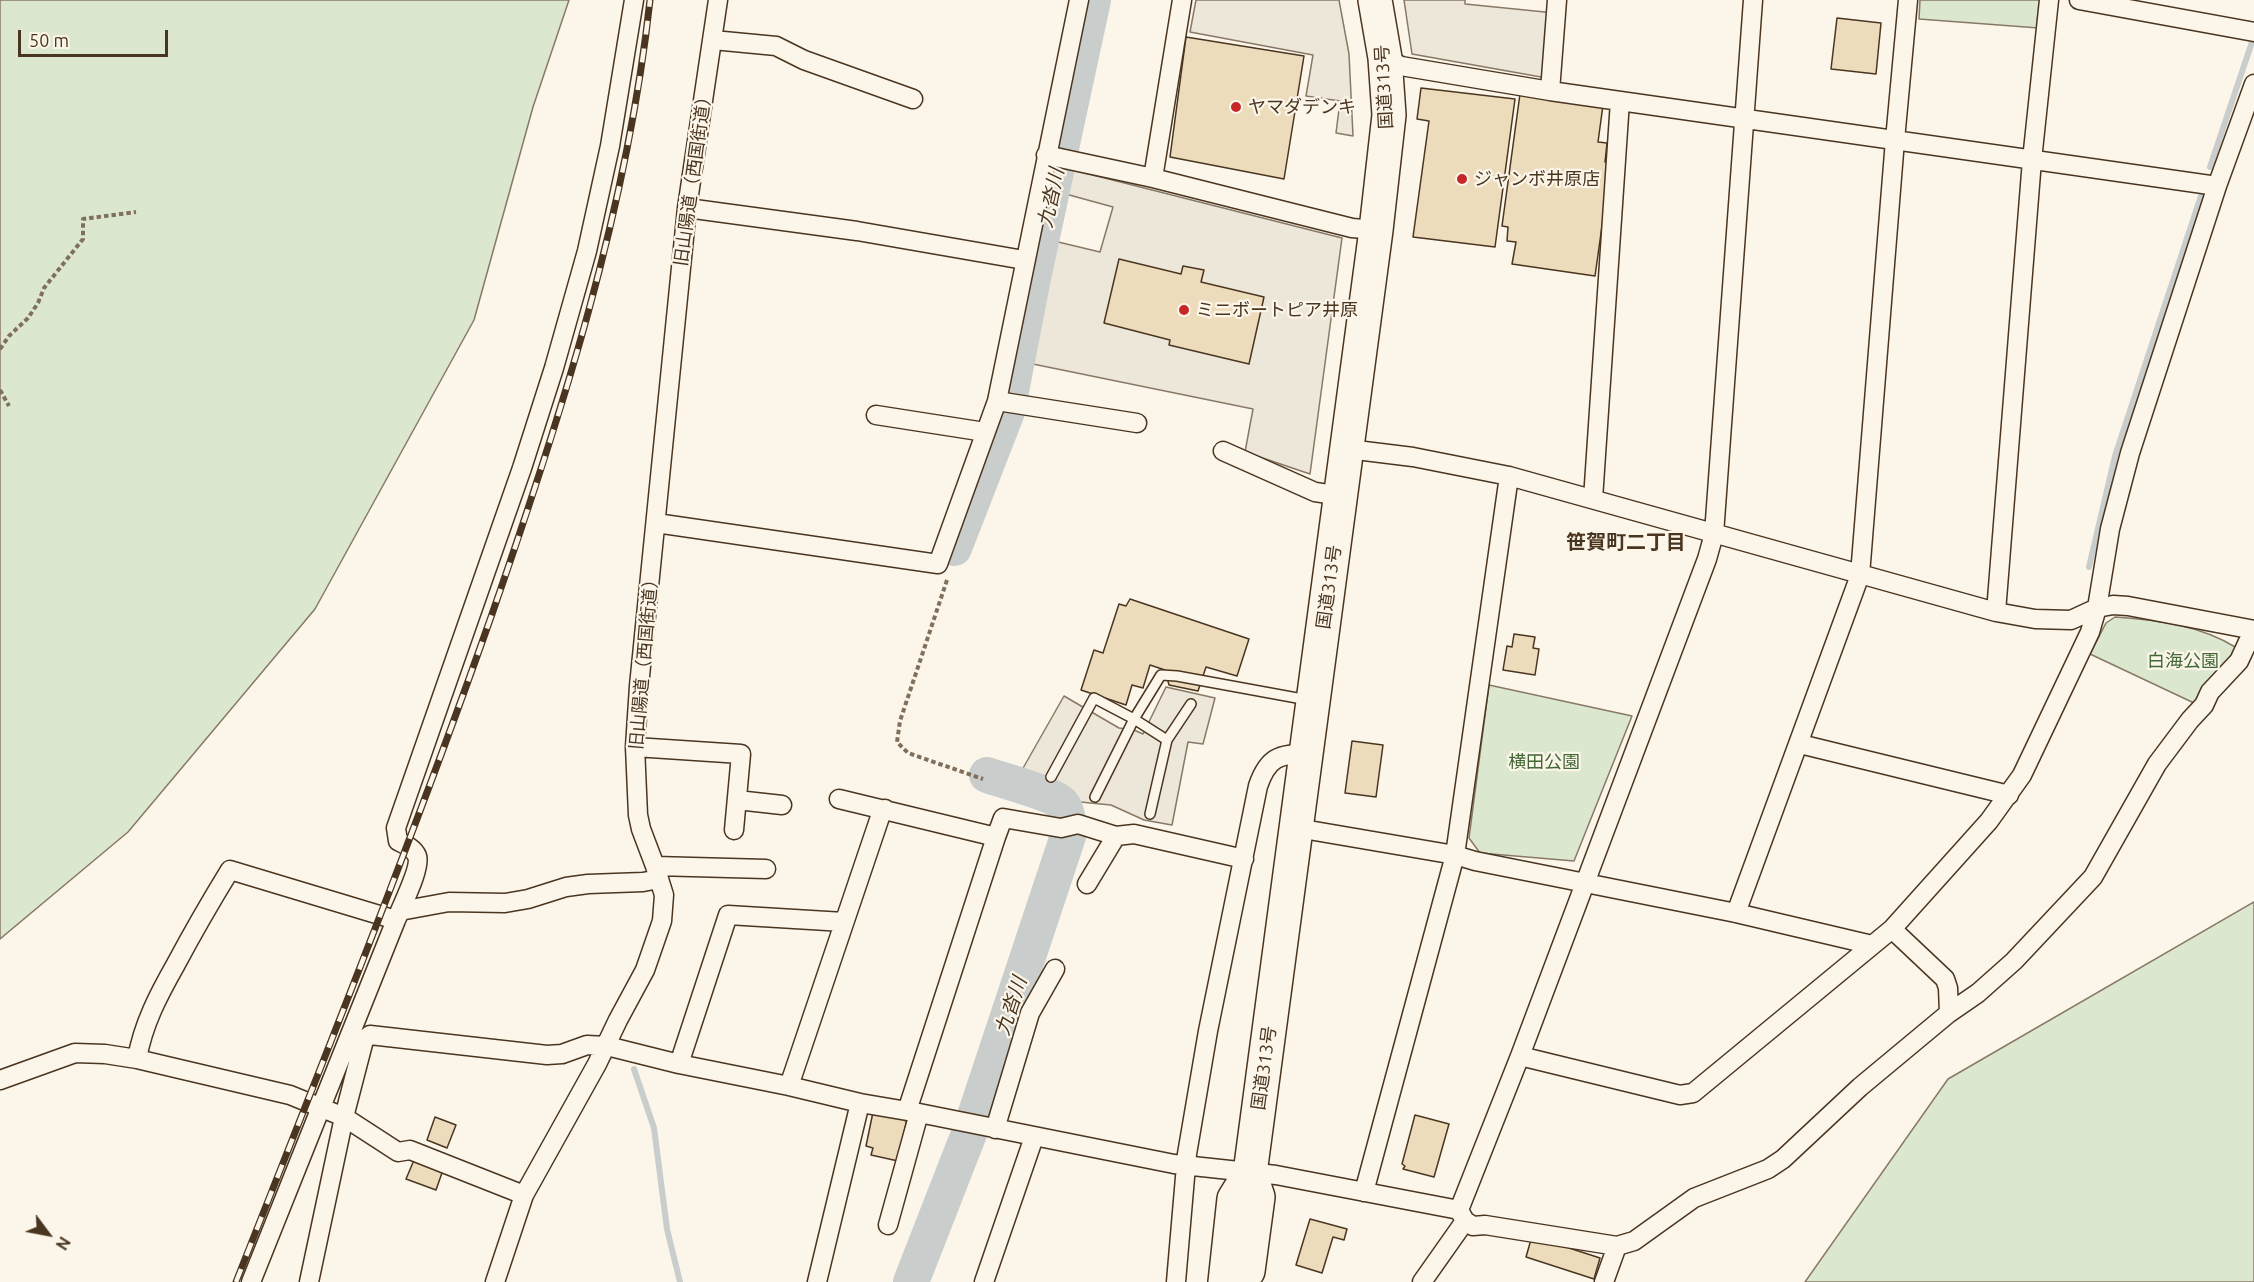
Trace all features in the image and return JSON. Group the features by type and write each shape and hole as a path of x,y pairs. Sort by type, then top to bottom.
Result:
{"highway":[{"name":"国道313号","path":"1225,1282 1234,1199 1250,1173 1298,828 1376,230 1389,115 1385,58 1375,0"},
{"name":"国道313号","path":"1247,1282 1258,1197 1250,1173"}],"street":[{"path":"251,1282 417,866 417,856 412,849 398,841 396,828 522,468 554,368 587,251 610,146 634,0"},
{"name":"旧山陽道（西国街道）","path":"495,1282 524,1195 607,1046 645,970 662,921 664,895 638,815 635,747 639,686 687,208 718,0"},
{"path":"656,523 938,564 997,401 1024,260 1056,157 1079,0"},
{"path":"1153,178 1182,0"},
{"path":"1550,91 1557,0"},
{"path":"1422,1282 1462,1215 1584,883 1707,559 1714,534 1753,0"},
{"path":"1736,913 1800,744 1860,575 1908,0"},
{"path":"1996,612 2032,160 2049,0"},
{"path":"2079,0 2254,32"},
{"path":"713,40 776,46 804,60 913,99"},
{"path":"1385,58 1401,66 1550,91 2217,186"},
{"path":"1520,1056 1680,1095 1693,1093 1892,929 1989,821 2009,795 2022,775 2085,646 2097,608 2109,529 2130,453 2217,186 2254,84"},
{"path":"1593,499 1620,101"},
{"path":"1056,157 1153,178 1352,228 1376,230"},
{"path":"687,208 857,231 1024,260"},
{"path":"997,401 1137,423"},
{"path":"876,415 986,432"},
{"path":"309,1282 344,1117 364,1040 370,1035 547,1055 562,1054 587,1045 607,1046 860,1103 1034,1137 1185,1166 1276,1175 1364,1192 1462,1215 1473,1226 1485,1225 1617,1246 1634,1241 1694,1198 1776,1164 1860,1087 1949,1013 1978,993 2014,961 2093,877 2157,764 2204,705 2211,692 2249,656 2253,630 2128,606 2113,605 2097,608 2071,620 2035,619 1996,612 1509,476 1413,457 1348,449"},
{"path":"1223,451 1315,492 1342,496"},
{"path":"1364,1192 1455,855 1509,476"},
{"path":"1800,744 2009,795"},
{"path":"635,747 741,754 734,830"},
{"path":"1176,1282 1185,1166 1208,1031 1261,778 1276,758 1284,754 1307,754"},
{"path":"839,799 885,808 996,837"},
{"path":"737,800 782,805"},
{"path":"789,1086 881,814 885,808"},
{"path":"888,1225 913,1112 1003,818 1069,826 1116,836 1134,834 1244,859"},
{"path":"1298,828 1455,855 1475,861 1736,913 1872,945"},
{"path":"1087,884 1116,836"},
{"path":"137,1059 140,1039 155,1002 202,915 230,870 398,916 449,902 505,903 528,899 566,887 643,882 657,872 766,869"},
{"path":"679,1064 729,915 844,922"},
{"path":"1892,929 1945,979 1948,988 1949,1013"},
{"path":"979,1126 1030,1013 1055,969"},
{"path":"0,1080 75,1053 105,1054 137,1059 189,1073 260,1087 321,1107 344,1117 398,1152 410,1150 524,1195"},
{"path":"817,1282 860,1103"},
{"path":"984,1282 1034,1137"},
{"path":"1604,1282 1617,1246"}],"lane":[{"path":"1095,797 1134,719 1161,675 1313,701"},
{"path":"1051,777 1094,698 1167,740"},
{"path":"1150,814 1167,740 1191,704"}],"path":[{"path":"0,349 9,336 28,318 44,288 83,239 82,219 136,212"},
{"path":"0,390 9,406"},
{"path":"938,564 952,567 900,721 897,742 908,753 983,779"}],"green space":[{"path":"0,0 569,0 533,107 474,320 315,609 128,832 0,939"},
{"path":"1920,0 2041,0 2039,28 1919,19"},
{"name":"白海公園","path":"2115,617 2163,622 2208,634 2237,648 2236,658 2194,703 2090,654 2106,623"},
{"name":"横田公園","path":"1489,685 1632,716 1574,861 1480,853 1469,838"},
{"path":"2254,902 2254,1282 1805,1282 1948,1079"}],"shaded area":[{"path":"1196,0 1339,0 1349,54 1353,136 1336,133 1340,101 1306,96 1313,55 1190,32"},
{"path":"1404,0 1465,0 1465,4 1555,13 1551,68 1541,77 1412,54"},
{"path":"1069,169 1342,238 1310,474 1245,452 1253,409 1028,363 1054,241 1100,252 1113,207 1062,193"},
{"path":"1166,687 1215,698 1203,744 1188,742 1172,825 1144,820 1111,805 1070,801 1052,789 1018,777 1064,696 1119,728 1143,734"}],"building":[{"path":"1837,18 1881,23 1876,74 1831,69"},
{"name":"ヤマダデンキ","path":"1186,37 1304,56 1284,179 1170,157"},
{"name":"ジャンボ井原店","path":"1421,88 1515,99 1495,247 1413,237 1429,121 1417,119"},
{"path":"1520,94 1603,105 1598,142 1607,143 1605,162 1611,162 1595,276 1512,264 1516,242 1507,241 1508,227 1502,226"},
{"name":"ミニボートピア井原","path":"1119,259 1181,274 1183,266 1204,270 1201,282 1264,297 1249,364 1169,345 1170,340 1104,323"},
{"path":"1130,599 1249,639 1237,676 1206,667 1198,691 1169,685 1165,670 1150,665 1143,688 1132,685 1126,705 1081,690 1094,650 1103,653 1119,604 1126,606"},
{"path":"1514,634 1535,637 1533,648 1539,649 1535,675 1503,670 1507,646 1512,647"},
{"path":"1352,741 1383,745 1376,797 1345,793"},
{"path":"873,1112 907,1119 898,1161 871,1155 873,1148 866,1146"},
{"path":"1415,1115 1449,1124 1434,1177 1403,1169 1405,1166 1402,1164"},
{"path":"435,1117 456,1125 447,1148 427,1140"},
{"path":"414,1160 443,1170 436,1190 406,1179"},
{"path":"1310,1219 1347,1229 1344,1240 1333,1237 1322,1273 1296,1265"},
{"path":"1532,1236 1600,1258 1594,1279 1526,1257"}],"waterway":[{"name":"九沓川","path":"1010,396 1093,0"},
{"path":"2210,167 2252,42"},
{"path":"2089,567 2115,456 2202,193"},
{"name":"九沓川","path":"954,548 1008,409"},
{"name":"九沓川","path":"911,1282 970,1131 1068,836 1066,811 1057,800 987,775"},
{"path":"634,1069 654,1128 667,1229 680,1282"}],"railway":[{"path":"236,1282 430,784 491,617 542,466 588,313 608,235 625,158 650,0"}],"place":[{"name":"ヤマダデンキ","path":"1236,107"},
{"name":"ジャンボ井原店","path":"1462,179"},
{"name":"ミニボートピア井原","path":"1184,310"}],"district":[{"name":"笹賀町二丁目","path":"1626,542"}]}
